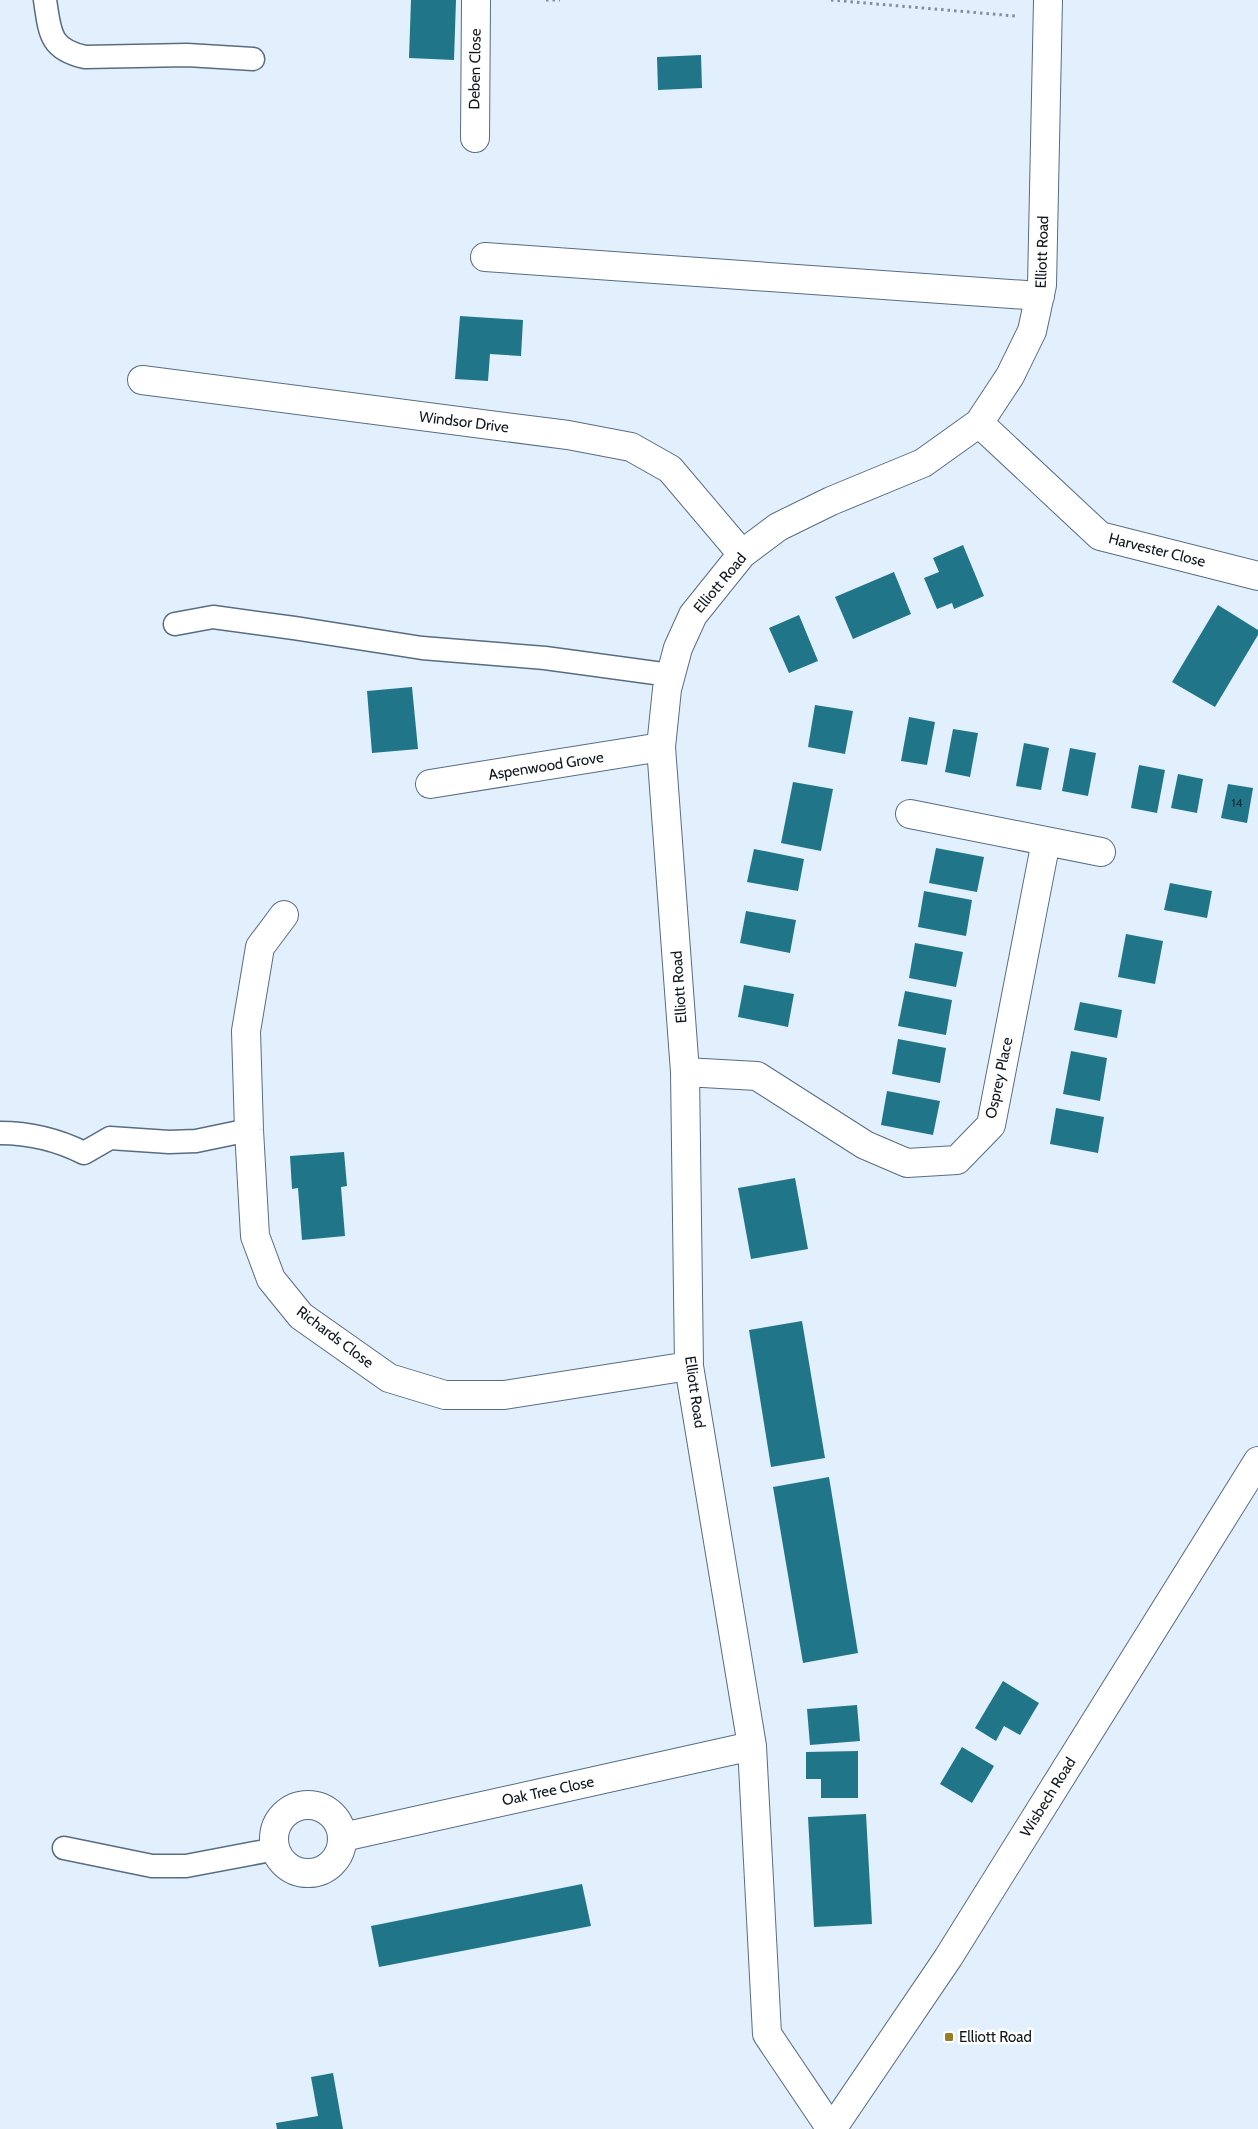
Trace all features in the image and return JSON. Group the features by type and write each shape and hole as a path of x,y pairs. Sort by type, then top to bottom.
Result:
{"street":[{"name":"Deben Close","path":"475,138 476,0"},
{"name":"Elliott Road","path":"831,2129 767,2034 752,1746 689,1366 685,1072 661,747 667,689 678,648 693,616 742,554 778,527 831,501 923,464 979,423 1010,376 1032,331 1042,284 1048,10"},
{"path":"485,257 1040,296"},
{"name":"Windsor Drive","path":"142,380 568,435 631,447 670,469 742,554"},
{"name":"Harvester Close","path":"979,423 1100,536 1258,576"},
{"name":"Aspenwood Grove","path":"430,784 661,747"},
{"path":"910,814 1101,852"},
{"name":"Osprey Place","path":"685,1072 757,1076 865,1145 890,1156 907,1163 957,1160 991,1124 1046,841"},
{"name":"Richards Close","path":"284,915 260,948 246,1031 249,1130 255,1236 271,1278 302,1316 389,1378 445,1395 504,1395 689,1366"},
{"name":"Wisbech Road","path":"831,2129 948,1958 1256,1470"},
{"name":"Oak Tree Close","path":"343,1836 752,1746"},
{"path":"305,1805 323,1808 337,1819 343,1836 340,1854 328,1868 311,1874 293,1871 280,1859 274,1842 277,1824 288,1811 305,1805"}],"lane":[{"path":"45,0 52,36 59,47 70,54 85,57 187,55 253,59"},
{"path":"175,624 213,618 294,628 422,648 545,658 670,675"},
{"path":"0,1133 18,1133 51,1140 84,1153 110,1138 178,1142 196,1141 249,1130"},
{"path":"64,1848 152,1866 186,1866 276,1849"}],"path":[{"path":"546,0 560,0"},
{"path":"831,0 1048,10"}],"building":[{"path":"411,0 456,0 454,60 409,58"},
{"path":"701,55 702,88 658,90 657,57"},
{"path":"460,316 523,320 521,356 490,354 488,381 455,379"},
{"path":"963,545 984,596 954,609 952,603 937,609 924,578 939,572 933,558"},
{"path":"894,572 911,614 853,639 835,597"},
{"path":"1218,605 1258,630 1258,635 1215,707 1172,682"},
{"path":"799,615 818,661 789,673 769,628"},
{"path":"412,687 418,749 372,753 367,691"},
{"path":"815,705 853,711 845,754 808,747"},
{"path":"909,717 935,722 927,765 901,761"},
{"path":"953,729 978,733 970,777 945,772"},
{"path":"1024,743 1049,748 1041,790 1016,786"},
{"path":"1070,748 1096,753 1088,796 1062,791"},
{"path":"1139,765 1165,770 1157,813 1131,808"},
{"path":"1178,774 1203,779 1197,813 1171,808"},
{"path":"793,782 833,789 821,851 781,843"},
{"path":"1228,784 1253,788 1247,823 1221,818"},
{"path":"936,848 984,857 977,892 929,883"},
{"path":"754,849 804,859 798,891 747,882"},
{"path":"1170,883 1212,891 1207,918 1164,910"},
{"path":"924,891 972,900 966,936 918,927"},
{"path":"746,911 796,920 790,953 740,943"},
{"path":"1126,934 1163,941 1155,984 1118,977"},
{"path":"915,943 963,952 956,987 909,978"},
{"path":"744,985 794,994 788,1027 738,1017"},
{"path":"905,991 952,1000 946,1035 898,1026"},
{"path":"1080,1002 1122,1010 1117,1038 1074,1030"},
{"path":"898,1039 946,1048 940,1083 892,1074"},
{"path":"1071,1051 1107,1058 1100,1101 1063,1094"},
{"path":"887,1091 940,1101 933,1135 881,1125"},
{"path":"1056,1108 1104,1117 1098,1153 1050,1144"},
{"path":"344,1152 347,1186 341,1187 345,1236 302,1240 298,1188 292,1189 290,1156"},
{"path":"795,1178 808,1249 751,1259 738,1188"},
{"path":"802,1321 825,1458 771,1467 749,1330"},
{"path":"829,1477 858,1653 803,1663 773,1487"},
{"path":"1003,1681 1039,1703 1020,1735 1004,1726 996,1741 975,1728"},
{"path":"857,1705 860,1741 810,1745 807,1709"},
{"path":"962,1747 994,1766 972,1803 940,1784"},
{"path":"858,1751 858,1798 821,1798 821,1779 806,1779 806,1752"},
{"path":"866,1814 872,1924 814,1927 808,1817"},
{"path":"582,1884 591,1926 379,1967 371,1926"},
{"path":"333,2073 343,2129 277,2129 276,2123 318,2116 311,2077"}],"place":[{"name":"Elliott Road","path":"949,2037"}]}
